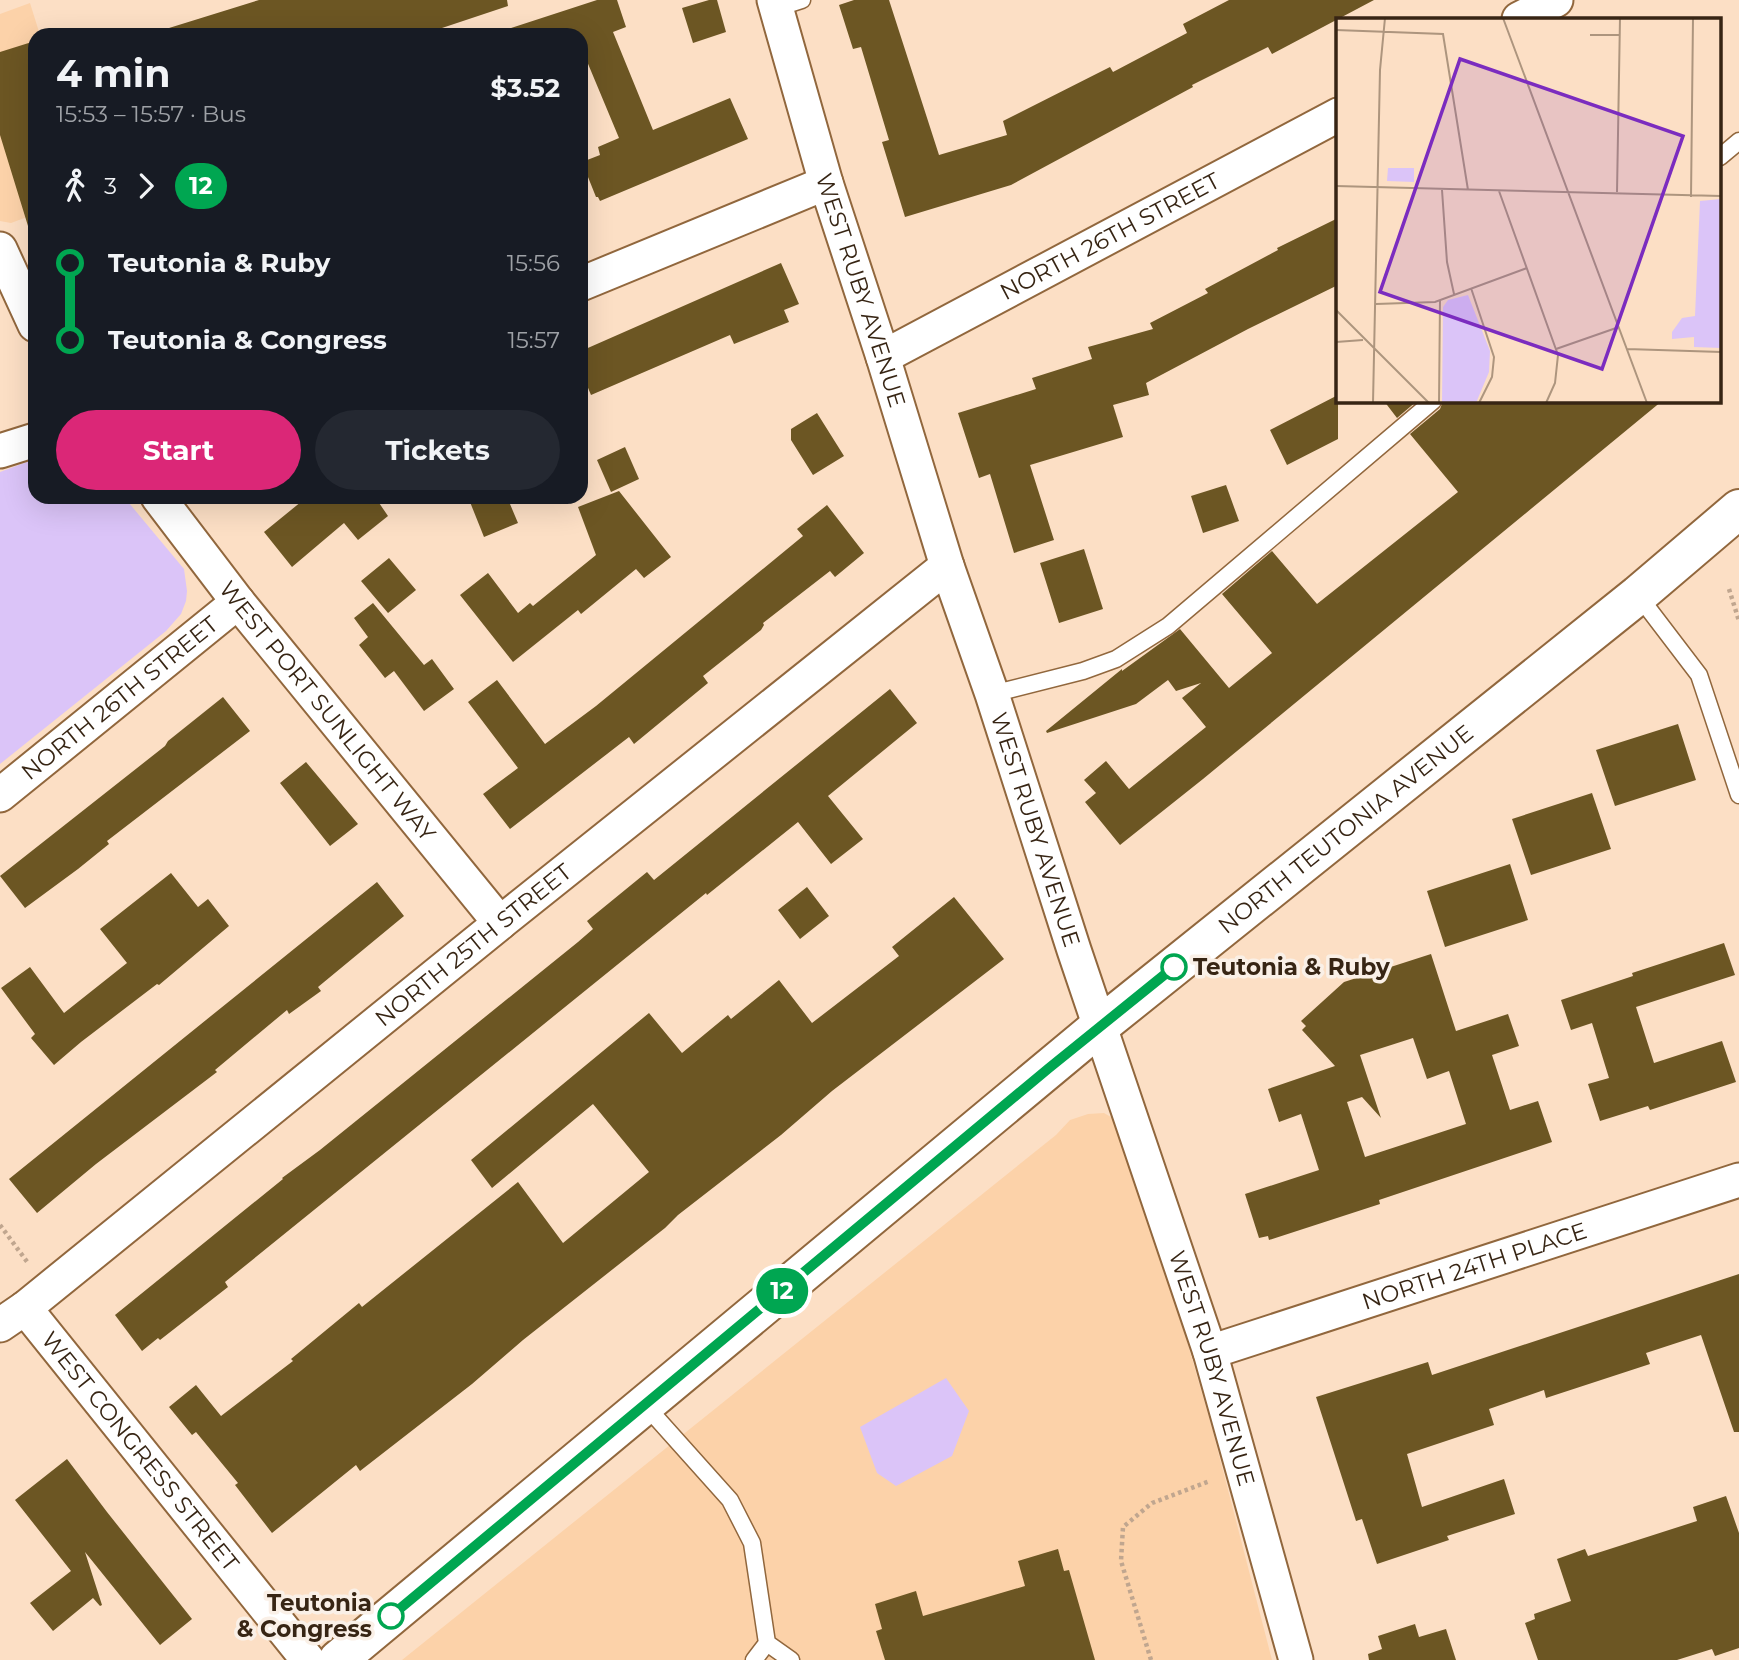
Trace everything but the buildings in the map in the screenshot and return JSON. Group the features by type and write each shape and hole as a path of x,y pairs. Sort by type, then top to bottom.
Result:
{"main road":[{"name":"NORTH TEUTONIA AVENUE","path":"338,1660 1100,1026 1638,596 1739,509"}],"street":[{"path":"1521,18 1556,0"},
{"name":"WEST RUBY AVENUE","path":"784,3 826,183 947,566 1210,1352 1296,1660"},
{"name":"NORTH 26TH STREET","path":"883,357 1336,116"},
{"path":"588,281 826,183"},
{"path":"0,249 28,310"},
{"path":"0,451 28,442"},
{"name":"WEST PORT SUNLIGHT WAY","path":"166,504 238,603 500,923"},
{"name":"NORTH 25TH STREET","path":"13,1316 947,566"},
{"name":"NORTH 26TH STREET","path":"0,795 238,603"},
{"name":"NORTH 24TH PLACE","path":"1210,1352 1739,1180"},
{"name":"WEST CONGRESS STREET","path":"13,1316 308,1660"}],"lane":[{"path":"1722,155 1739,141"},
{"path":"992,694 1083,671 1116,659 1168,626 1432,402"},
{"path":"1638,596 1699,675 1739,795"},
{"path":"645,1405 730,1500 752,1543 767,1643 754,1660"},
{"path":"767,1643 791,1660"}],"path":[{"path":"1729,589 1739,621"},
{"path":"0,1225 29,1263"},
{"path":"1152,1660 1121,1561 1123,1527 1152,1503 1211,1481"}],"shaded area":[{"path":"30,3 38,28 28,28 28,217 11,223 0,221 0,14"},
{"path":"28,462 28,504 130,504 184,569 187,591 181,614 166,631 0,764 0,472"},
{"path":"1104,1113 1116,1120 1174,1296 1212,1428 1272,1660 402,1660 1056,1135 1070,1120 1088,1114"},
{"path":"946,1378 969,1411 952,1456 896,1486 877,1473 860,1427"}],"bus line":[{"name":"12","path":"391,1616 1174,967"}],"place":[{"name":"Teutonia & Ruby","path":"1174,967"},
{"name":"Teutonia & Congress","path":"391,1616"}]}
